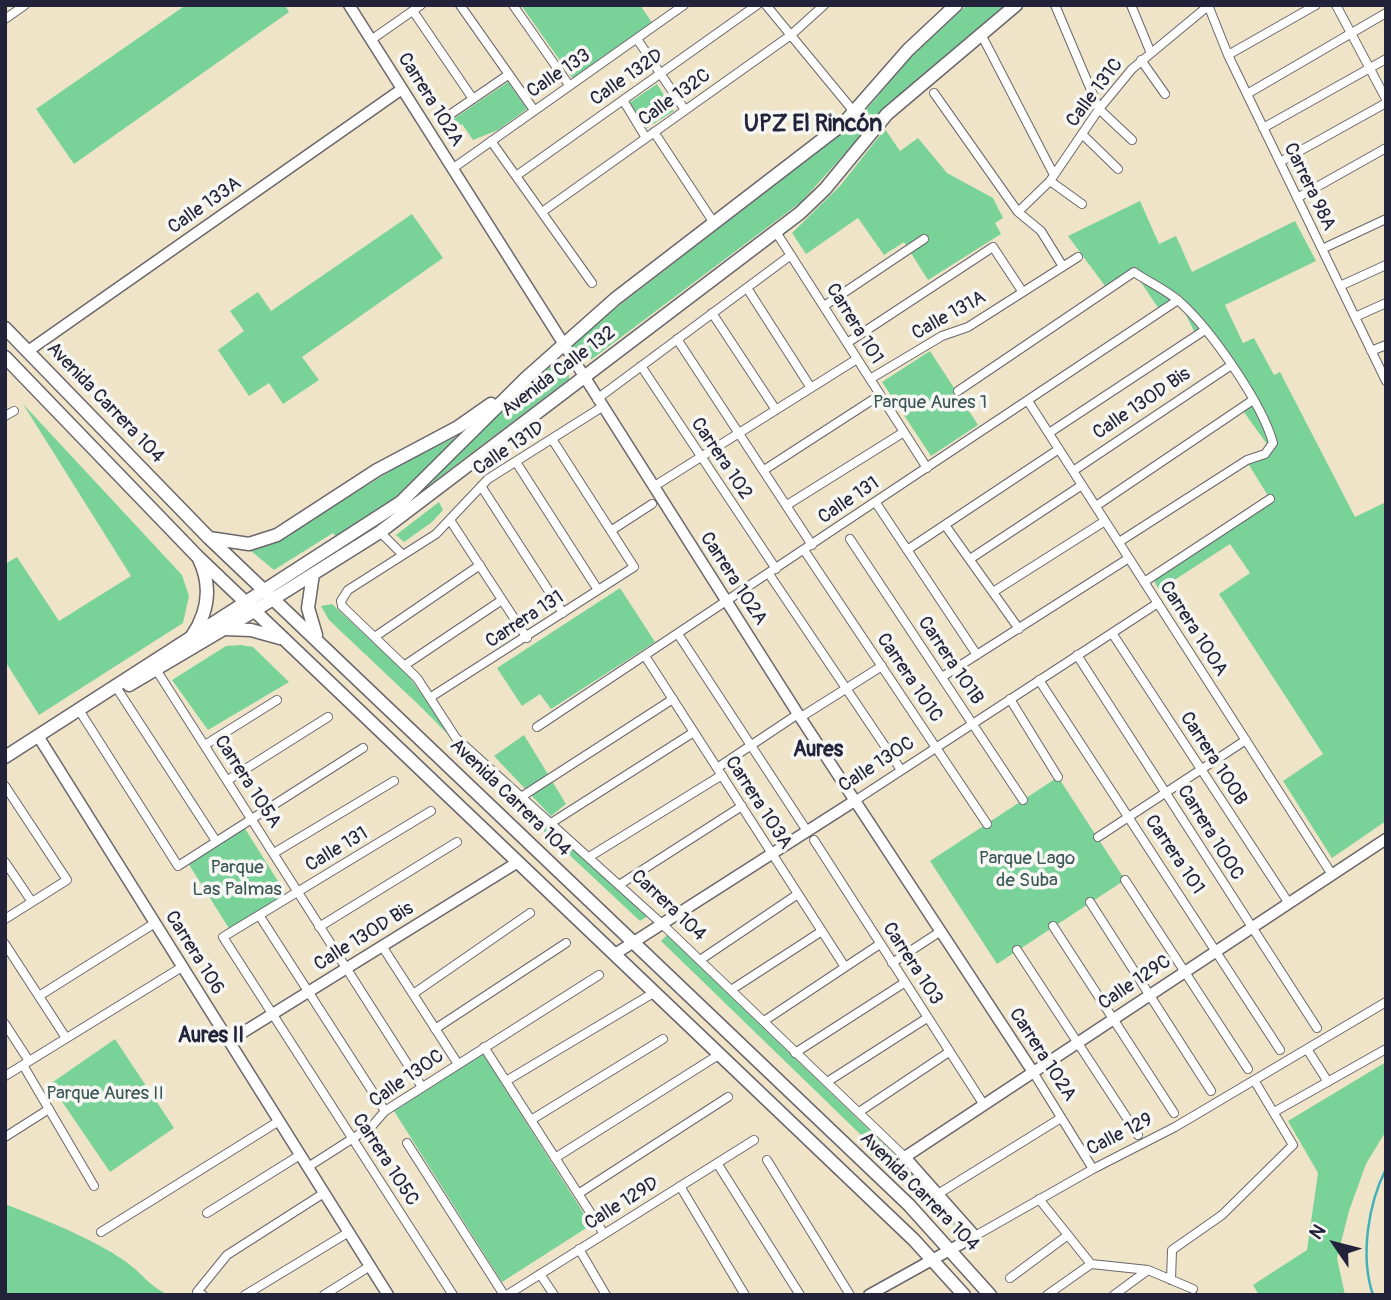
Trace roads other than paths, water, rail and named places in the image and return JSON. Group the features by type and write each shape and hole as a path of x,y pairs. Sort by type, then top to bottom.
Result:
{"main road":[{"name":"Avenida Calle 132","path":"5,757 192,636 269,595 401,502 526,377 622,293 855,113 908,50 956,5"},
{"name":"Avenida Calle 132","path":"269,595 313,574 380,532 776,232 825,189 887,114 1016,5"},
{"name":"Avenida Carrera 104","path":"5,328 209,538 634,942 951,1250 990,1295"},
{"name":"Avenida Carrera 104","path":"5,357 250,607 934,1259 964,1295"},
{"path":"209,538 249,544 277,535 377,470 458,427 526,377"},
{"path":"192,636 207,601 204,571 197,555"},
{"path":"313,574 308,608 321,644"},
{"name":"Avenida Calle 132","path":"79,710 157,671 225,629 250,607"},
{"path":"225,629 251,630 284,639"}],"street":[{"path":"5,19 25,5"},
{"name":"Carrera 102A","path":"349,5 653,487 1033,1072 1093,1169"},
{"path":"460,5 534,110"},
{"path":"513,5 569,85"},
{"name":"Calle 133","path":"452,169 684,5"},
{"name":"Calle 132D","path":"516,176 757,5"},
{"path":"766,5 855,113"},
{"name":"Calle 132C","path":"542,212 791,35 824,5"},
{"path":"1055,5 1099,109 1132,140"},
{"path":"1131,5 1150,51"},
{"path":"1228,55 1316,5"},
{"path":"1280,162 1386,101 1336,5"},
{"name":"Calle 131C","path":"1018,212 1052,178 1099,109 1141,60 1208,6"},
{"name":"Carrera 98A","path":"1208,6 1228,55 1386,381"},
{"path":"371,40 417,8 473,99"},
{"path":"1247,94 1386,13"},
{"path":"981,34 1052,178 1082,204"},
{"path":"637,39 685,110"},
{"path":"1263,128 1386,58"},
{"path":"1141,60 1165,94"},
{"path":"442,120 508,75"},
{"name":"Calle 133A","path":"29,351 402,89"},
{"path":"934,93 1018,212 1041,231 1062,265"},
{"path":"623,100 646,138"},
{"path":"654,132 714,223"},
{"path":"1082,134 1118,169"},
{"path":"491,141 592,282"},
{"path":"1297,198 1386,148"},
{"path":"1322,249 1386,219"},
{"name":"Carrera 101","path":"776,232 927,468"},
{"path":"824,306 924,239"},
{"path":"847,343 993,247 1022,291"},
{"name":"Calle 131D","path":"341,601 348,590 436,534 481,485 552,439 600,403 641,366 791,255"},
{"name":"Calle 131A","path":"870,379 942,336 968,327 1078,257"},
{"path":"1340,286 1386,265"},
{"path":"958,391 1133,272 1178,300 1205,330 1253,400 1268,426 1273,443 1265,454 1247,460 1119,542"},
{"path":"747,288 811,388"},
{"name":"Calle 131","path":"537,727 1178,300"},
{"path":"1354,317 1386,303"},
{"path":"712,313 776,410"},
{"path":"1049,433 1205,330"},
{"name":"Carrera 101C","path":"677,340 787,505 808,548 882,666 987,824"},
{"path":"1371,351 1386,345"},
{"path":"653,487 857,359"},
{"name":"Carrera 102","path":"641,366 901,771"},
{"name":"Calle 130D Bis","path":"1073,471 1230,366"},
{"path":"764,470 880,395"},
{"path":"1096,506 1253,400"},
{"name":"Carrera 100A","path":"1028,401 1331,873"},
{"path":"5,416 14,411"},
{"path":"787,505 904,432"},
{"path":"552,439 612,530 652,503"},
{"path":"907,550 1059,449"},
{"path":"516,462 598,590"},
{"path":"481,485 563,613"},
{"path":"970,559 1082,485"},
{"path":"1144,582 1270,499"},
{"path":"876,503 977,655"},
{"path":"450,520 527,638"},
{"path":"993,592 1105,521"},
{"path":"945,525 1019,629"},
{"name":"Carrera 131","path":"431,697 634,567 612,530"},
{"path":"380,532 403,555"},
{"name":"Carrera 101B","path":"850,539 1023,800"},
{"path":"942,677 1129,558"},
{"path":"376,636 480,565"},
{"path":"405,665 502,600"},
{"name":"Carrera 104","path":"341,601 405,665 431,697 456,738 662,924 859,1112 905,1157 975,1236"},
{"name":"Calle 130C","path":"615,954 772,854 811,836 856,800 1158,603"},
{"name":"Carrera 100B","path":"1112,633 1288,902"},
{"name":"Carrera 103","path":"678,634 984,1105"},
{"name":"Carrera 100C","path":"1077,655 1317,1028"},
{"name":"Carrera 103A","path":"645,656 845,967"},
{"path":"589,857 719,772 752,745 882,666"},
{"name":"Carrera 105A","path":"157,671 422,1087"},
{"name":"Carrera 101","path":"1039,680 1218,949 1280,1050"},
{"path":"118,690 216,841"},
{"path":"521,797 673,699"},
{"path":"1010,699 1058,777"},
{"path":"205,745 277,700"},
{"path":"79,710 178,866 363,748"},
{"path":"228,780 328,717"},
{"path":"551,823 694,732"},
{"name":"Carrera 106","path":"38,736 388,1295"},
{"path":"1098,837 1246,740"},
{"path":"274,853 394,781"},
{"path":"5,786 67,880 5,919"},
{"path":"619,885 741,806"},
{"name":"Calle 131","path":"223,937 431,811"},
{"name":"Calle 129C","path":"905,1157 1386,839"},
{"path":"319,927 457,842"},
{"path":"5,862 32,902"},
{"name":"Calle 130D Bis","path":"229,1041 518,862"},
{"path":"1125,880 1248,1069"},
{"path":"700,960 798,894"},
{"path":"1090,902 1211,1091"},
{"path":"413,994 530,913"},
{"path":"259,915 385,1111"},
{"path":"39,996 155,923"},
{"path":"1053,926 1174,1113"},
{"path":"731,990 822,931"},
{"path":"892,963 941,931"},
{"name":"Carrera 105C","path":"223,937 453,1295"},
{"path":"435,1029 566,943"},
{"path":"5,944 66,1038"},
{"path":"764,1021 880,944"},
{"path":"382,946 458,1064"},
{"path":"1017,950 1138,1135"},
{"path":"5,1076 182,967"},
{"name":"Calle 130C","path":"308,1167 372,1126 385,1111 598,975"},
{"path":"795,1053 904,983"},
{"path":"506,1081 655,992"},
{"name":"Calle 129","path":"869,1295 1093,1169 1175,1127 1386,1002"},
{"path":"827,1082 927,1018"},
{"path":"5,1024 49,1109 94,1186"},
{"path":"531,1120 663,1039"},
{"path":"484,1047 604,1234"},
{"path":"1307,1049 1328,1082"},
{"path":"1274,1112 1386,1049"},
{"path":"859,1112 949,1052"},
{"path":"555,1158 720,1054"},
{"path":"1171,1280 1172,1250 1222,1214 1293,1145 1254,1080"},
{"path":"578,1194 728,1097"},
{"path":"5,1137 49,1109"},
{"path":"938,1194 1061,1118"},
{"path":"101,1232 279,1121"},
{"name":"Calle 129D","path":"506,1295 754,1140"},
{"path":"407,1143 506,1295"},
{"path":"207,1213 300,1155"},
{"path":"767,1160 850,1295"},
{"path":"717,1163 800,1295"},
{"path":"680,1186 745,1295"},
{"path":"200,1294 227,1255 324,1193"},
{"path":"1039,1199 1091,1264"},
{"path":"245,1295 349,1232"},
{"path":"1010,1278 1068,1235"},
{"path":"579,1249 606,1295"},
{"path":"1047,1295 1091,1264 1148,1270 1195,1292"},
{"path":"324,1295 370,1266"},
{"path":"1114,1295 1148,1270"},
{"path":"540,1274 554,1295"},
{"path":"1184,1295 1195,1292"}],"waterway":[{"path":"1373,1295 1367,1264 1368,1231 1375,1198 1386,1169"}],"district":[{"name":"UPZ El Rincón","path":"813,125"},
{"name":"Aures","path":"818,751"},
{"name":"Aures II","path":"211,1037"}],"park label":[{"name":"Parque Aures 1","path":"930,403"},
{"name":"Parque Lago de Suba","path":"1027,870"},
{"name":"Parque Las Palmas","path":"237,879"},
{"name":"Parque Aures II","path":"105,1094"}]}
